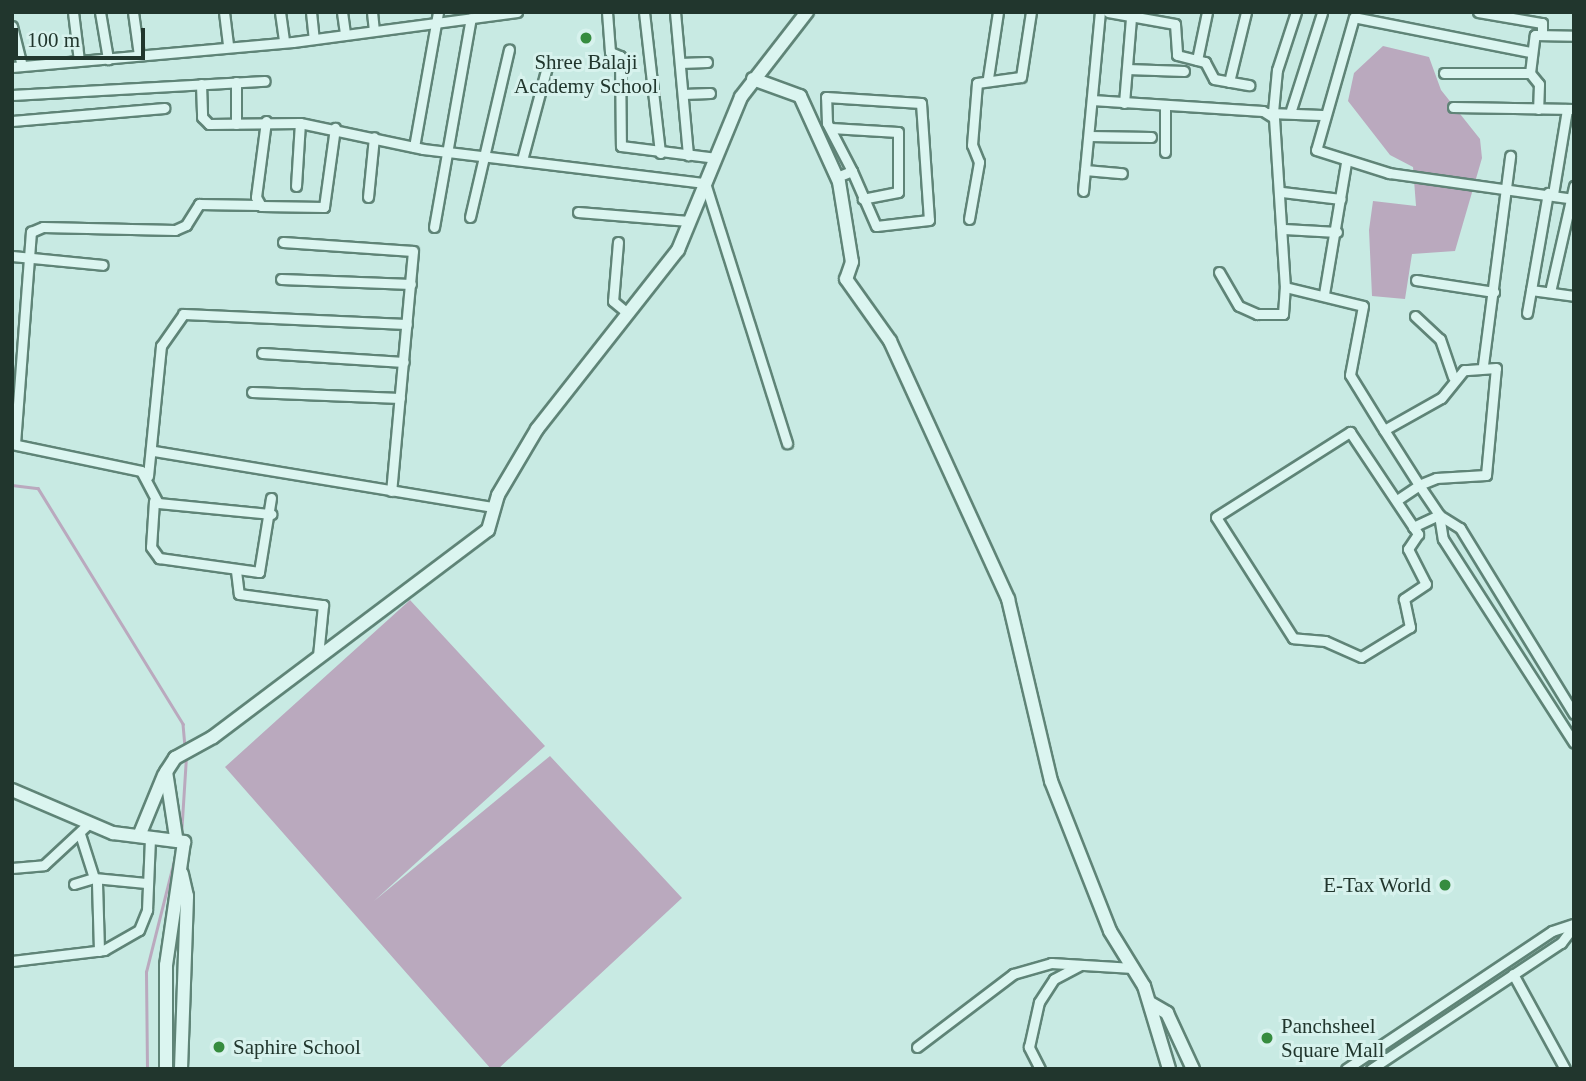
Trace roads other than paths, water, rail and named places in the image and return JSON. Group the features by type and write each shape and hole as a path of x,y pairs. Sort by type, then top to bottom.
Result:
{"street":[{"path":"73,12 79,61"},
{"path":"100,12 107,59"},
{"path":"133,12 139,55"},
{"path":"224,12 228,47"},
{"path":"281,12 284,42"},
{"path":"311,12 314,39"},
{"path":"342,12 345,34"},
{"path":"372,12 374,30"},
{"path":"404,12 405,25"},
{"path":"12,26 17,66 314,39 405,25 438,16 517,12"},
{"path":"607,12 610,52 620,56 621,146 716,158"},
{"path":"644,12 660,153"},
{"path":"676,12 688,155"},
{"path":"12,961 99,951 139,930 147,909 145,837 166,772 482,535 493,507 537,429 626,312 678,250 705,183 753,79 807,12"},
{"path":"988,78 998,12"},
{"path":"970,219 979,162 972,145 977,83 988,78 1021,77 1031,12"},
{"path":"1083,191 1100,12"},
{"path":"1108,12 1163,17 1175,24 1175,52 1208,64 1214,79 1249,85"},
{"path":"1197,60 1207,12"},
{"path":"1229,82 1246,12"},
{"path":"1219,272 1240,306 1257,314 1283,314 1285,287 1282,192 1277,126 1271,112 1277,69 1296,12"},
{"path":"1478,12 1542,23 1542,32 1530,52 1530,73 1539,84 1538,108"},
{"path":"1291,110 1322,13"},
{"path":"414,148 438,16"},
{"path":"434,227 466,16"},
{"path":"1124,103 1137,16"},
{"path":"1530,52 1357,16 1322,115 1316,150 1346,162 1550,193 1573,199"},
{"path":"1542,32 1574,36"},
{"path":"470,217 480,154 509,49"},
{"path":"680,63 707,62"},
{"path":"522,160 548,63"},
{"path":"1127,69 1184,71"},
{"path":"1444,73 1530,73"},
{"path":"753,79 800,96 837,177 852,262 846,279 890,341 1008,599 1051,781 1110,931 1133,968 1150,1003 1150,1023 1169,1069"},
{"path":"12,95 265,81"},
{"path":"236,82 236,124"},
{"path":"201,84 204,122 300,123 335,128 414,148 705,183"},
{"path":"682,94 710,93"},
{"path":"827,97 921,103 929,220 876,226 852,171 831,128 827,97"},
{"path":"1092,100 1165,107 1271,112 1291,110 1322,115"},
{"path":"1165,107 1165,152"},
{"path":"1453,107 1570,109 1550,193 1527,313"},
{"path":"12,121 164,108"},
{"path":"259,205 267,121"},
{"path":"296,186 300,123"},
{"path":"148,476 14,444 16,326 23,296 26,258 35,228 175,230 186,225 199,204 324,207 335,128"},
{"path":"831,128 898,132 898,192 863,199"},
{"path":"1088,136 1151,137"},
{"path":"368,197 374,137"},
{"path":"1483,365 1508,188 1510,156"},
{"path":"1324,294 1337,232 1346,162"},
{"path":"1085,170 1122,173"},
{"path":"837,177 852,171"},
{"path":"705,183 787,443"},
{"path":"1550,292 1574,186"},
{"path":"1282,192 1341,199"},
{"path":"578,212 689,221"},
{"path":"1284,229 1337,232"},
{"path":"283,242 413,251 391,491"},
{"path":"618,242 613,301 626,312"},
{"path":"12,256 103,265"},
{"path":"281,279 411,284"},
{"path":"1416,279 1494,292"},
{"path":"1285,287 1324,294 1363,306 1350,375 1439,515 1443,539 1574,743"},
{"path":"1531,290 1573,293"},
{"path":"12,295 23,296"},
{"path":"271,498 264,568 236,571 155,555 154,501 148,476 154,451 161,346 183,314 407,324"},
{"path":"1415,316 1440,339 1453,377"},
{"path":"262,353 404,362"},
{"path":"1384,430 1441,398 1453,377 1483,365"},
{"path":"1397,500 1419,485 1486,475 1498,374 1483,365"},
{"path":"252,392 400,398"},
{"path":"1350,432 1413,527 1419,537 1409,556 1426,584 1404,599 1412,624 1352,657 1325,640 1293,638 1216,517 1350,432"},
{"path":"154,451 493,507"},
{"path":"154,501 271,513"},
{"path":"1413,527 1439,515"},
{"path":"1439,515 1460,528 1574,714"},
{"path":"236,571 239,594 323,605 318,656"},
{"path":"166,772 180,840 182,874 187,896 181,1069"},
{"path":"12,790 84,830 180,840"},
{"path":"12,868 44,865 84,830"},
{"path":"84,830 95,880 99,951"},
{"path":"166,1069 166,965 182,874"},
{"path":"74,884 95,880 146,883"},
{"path":"1346,1069 1552,931 1574,925"},
{"path":"1371,1069 1560,943 1574,925"},
{"path":"917,1047 1013,975 1051,963 1133,968"},
{"path":"1040,1069 1029,1047 1039,1002 1054,979 1082,964"},
{"path":"1496,970 1503,981"},
{"path":"1513,974 1565,1069"},
{"path":"1150,1003 1167,1013 1193,1069"}],"waterway":[{"path":"12,485 38,488 183,724 185,746"},
{"path":"181,836 186,756"},
{"path":"147,1069 146,972 178,845"}],"place":[{"name":"Shree Balaji Academy School","path":"586,38"},
{"name":"E-Tax World","path":"1445,885"},
{"name":"Panchsheel Square Mall","path":"1267,1038"},
{"name":"Saphire School","path":"219,1047"}]}
